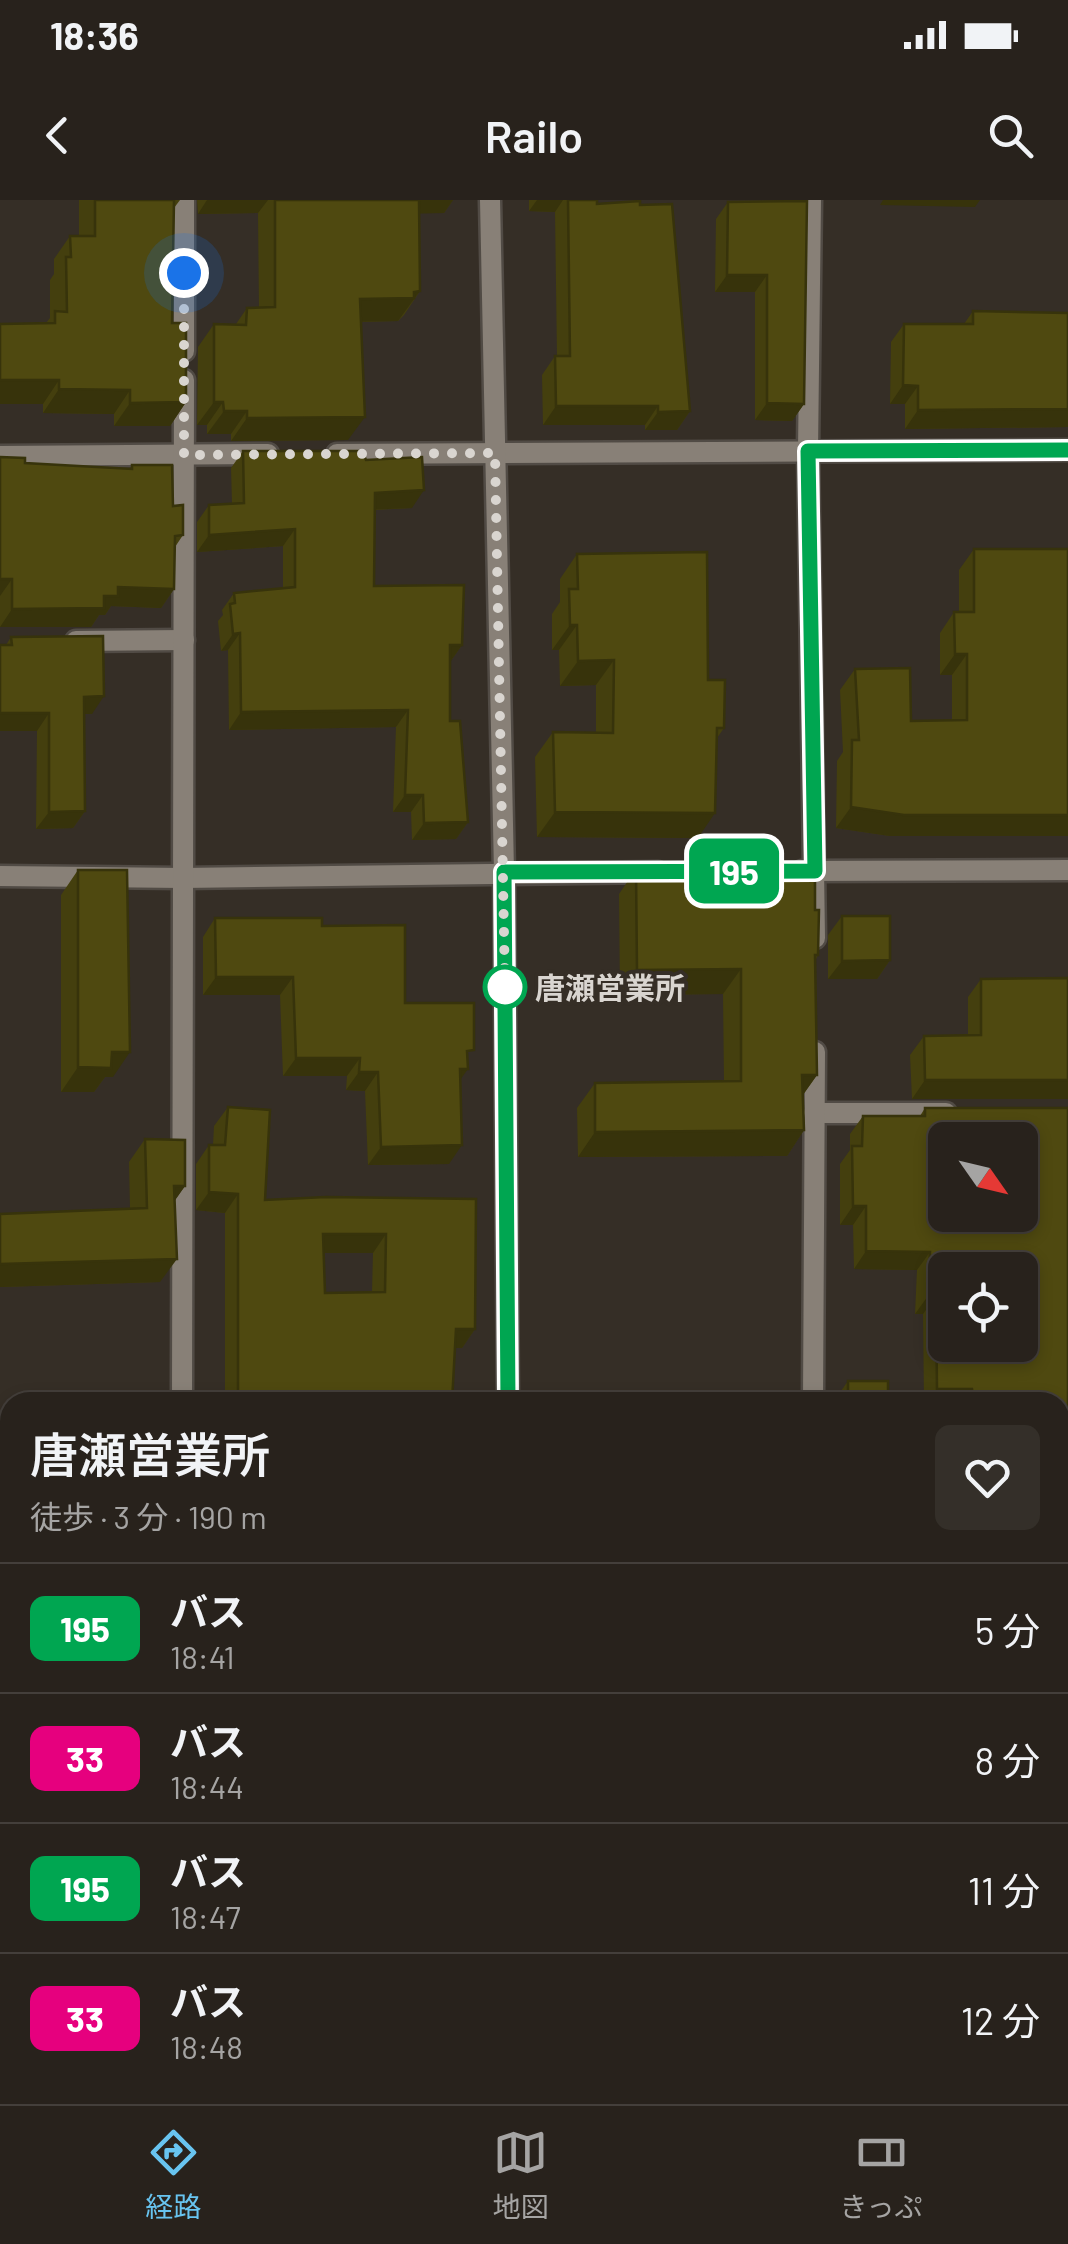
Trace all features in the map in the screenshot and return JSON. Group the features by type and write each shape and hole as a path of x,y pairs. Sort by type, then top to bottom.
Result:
{"street":[{"path":"182,1392 184,200"},
{"path":"490,200 504,872 508,1392"},
{"path":"812,200 808,451 815,964"},
{"path":"320,454 1068,450"},
{"path":"0,456 281,454"},
{"path":"55,641 184,640"},
{"path":"776,871 1068,870"},
{"path":"0,876 183,878 679,872"},
{"path":"813,1392 814,1039"},
{"path":"814,1114 970,1113"}],"building":[{"path":"95,200 174,200 172,323 186,323 186,402 130,403 130,390 59,389 59,380 0,380 0,324 55,323 55,311 67,312 66,257 71,257 70,236 95,236"},
{"path":"275,200 419,200 420,291 414,292 414,298 360,299 365,417 247,418 247,411 224,411 223,402 214,402 214,324 246,325 247,308 275,307"},
{"path":"568,200 672,204 690,411 658,412 658,406 556,406 555,356 570,356"},
{"path":"807,201 804,404 767,403 767,275 727,275 728,202"},
{"path":"973,311 1068,313 1068,409 918,410 918,386 903,385 904,324 973,324"},
{"path":"243,451 362,451 366,460 422,457 424,490 375,493 374,586 464,585 462,645 450,645 450,721 460,721 468,822 424,823 423,795 405,795 408,710 241,712 240,633 233,634 230,604 235,603 234,593 295,587 295,529 209,535 209,505 244,503"},
{"path":"0,457 25,458 25,463 132,469 132,465 172,465 173,506 183,505 183,535 175,536 174,589 118,587 118,596 104,596 104,608 12,609 12,579 0,579"},
{"path":"974,549 1068,549 1068,815 904,815 851,807 852,740 859,740 855,669 910,668 911,721 967,720 967,654 955,654 954,612 974,612"},
{"path":"707,552 708,680 725,680 724,728 717,728 715,813 555,812 553,732 613,733 614,660 578,661 577,625 570,625 569,589 578,589 577,554"},
{"path":"103,636 104,696 84,697 85,811 49,812 49,713 0,713 0,645 12,645 11,637"},
{"path":"815,868 815,910 819,910 815,955 817,1075 802,1075 804,1130 595,1132 595,1083 741,1081 741,969 637,970 636,869"},
{"path":"78,870 127,870 130,1052 112,1052 111,1068 78,1067"},
{"path":"842,916 890,916 890,960 842,961"},
{"path":"215,918 322,918 322,926 405,925 405,1003 474,1003 474,1050 467,1051 468,1069 460,1069 462,1145 381,1147 378,1072 359,1072 360,1058 296,1058 293,977 216,977"},
{"path":"1068,978 1068,1080 925,1080 924,1036 981,1035 981,979"},
{"path":"228,1107 270,1110 265,1200 476,1199 475,1329 456,1329 453,1392 238,1392 238,1194 209,1192 209,1145 225,1145","holes":["323,1234 386,1234 385,1292 325,1293"]},
{"path":"925,1108 1068,1108 1068,1392 937,1389 937,1362 1038,1362 1038,1252 866,1251 866,1206 853,1206 852,1146 862,1146 863,1116 925,1116"},
{"path":"145,1139 185,1140 185,1186 174,1186 177,1259 0,1264 0,1214 147,1208"},
{"path":"848,1381 888,1381 888,1392 848,1392"}],"bus line":[{"name":"195","path":"508,1392 504,872 815,871 808,451 1068,450"}],"place":[{"name":"唐瀬営業所","path":"505,987"}],"route":[{"path":"184,273 184,455 495,453 505,987"}]}
